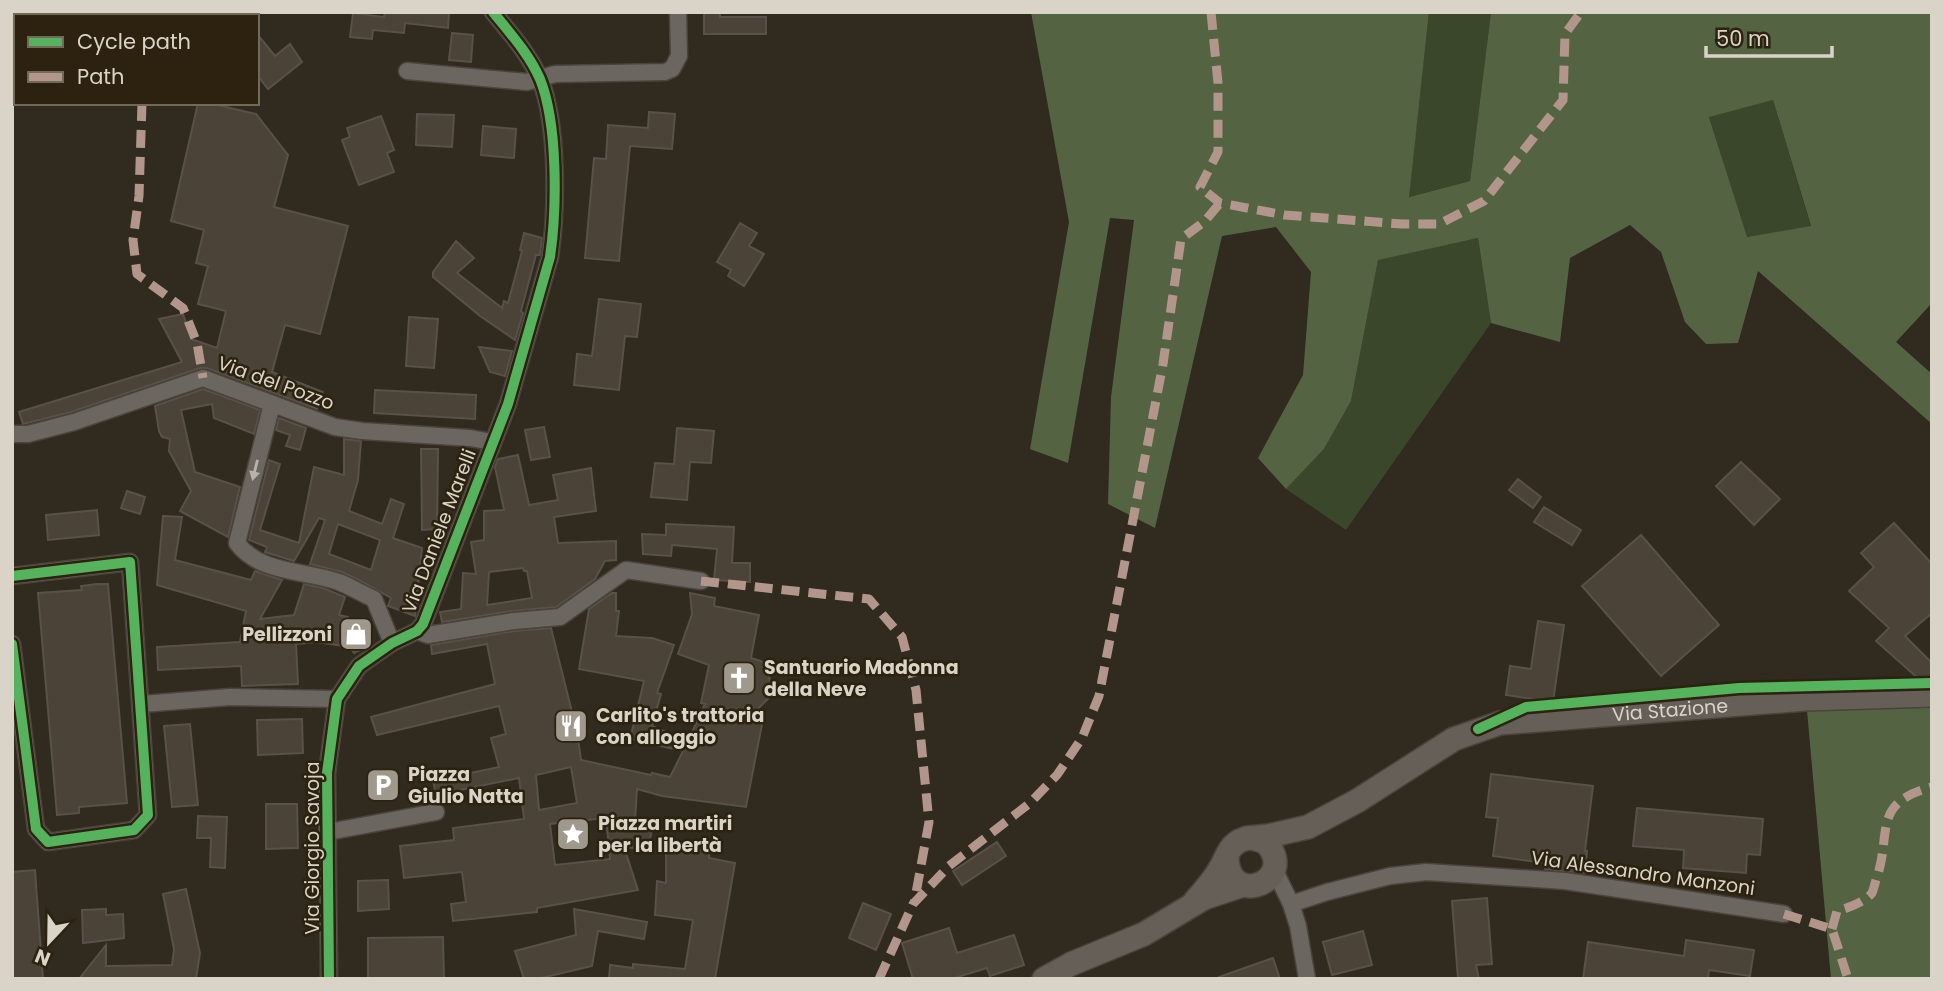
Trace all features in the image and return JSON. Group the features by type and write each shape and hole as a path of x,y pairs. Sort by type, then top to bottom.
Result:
{"main road":[{"name":"Via Stazione","path":"1274,866 1278,854 1308,827 1357,801 1454,739 1500,723 1806,698 1932,695"},
{"name":"Via Stazione","path":"1247,838 1308,827"},
{"path":"1044,979 1071,964 1144,934 1193,903 1265,881 1274,866 1274,854 1268,845 1247,838 1236,843 1193,903"},
{"path":"1227,857 1227,867 1232,877 1247,886"}],"street":[{"name":"Via Daniele Marelli","path":"417,631 423,624 521,362 554,233 550,121 539,77 526,54 493,12"},
{"path":"407,71 527,82 555,74 666,72 672,69 679,56 678,12"},
{"name":"Via del Pozzo","path":"12,434 27,434 74,422 203,378 335,427 362,432 470,438 492,442"},
{"path":"272,404 237,543 254,559 338,582 374,599 392,643"},
{"path":"12,576 130,562 148,815 134,830 48,842 36,829 12,643"},
{"path":"417,631 428,635 514,621 561,617 626,570 701,581"},
{"name":"Via Giorgio Savoja","path":"330,979 327,773 337,699 359,666 392,643 417,631"},
{"path":"142,704 230,697 337,699"},
{"path":"328,832 436,812"},
{"path":"1274,866 1298,926 1307,979"},
{"name":"Via Alessandro Manzoni","path":"1290,904 1390,876 1426,872 1565,881 1784,914"},
{"path":"1247,886 1290,904"}],"green space":[{"path":"1031,12 1429,12 1409,197 1470,181 1491,12 1932,12 1932,303 1896,342 1932,374 1932,424 1758,271 1738,343 1706,344 1685,322 1661,252 1630,225 1570,258 1560,342 1491,323 1478,238 1378,260 1351,401 1324,449 1286,489 1258,458 1303,375 1311,272 1276,227 1222,236 1155,528 1108,504 1111,397 1134,220 1110,218 1068,463 1030,449 1069,222","holes":["1773,100 1811,226 1747,237 1709,117"]},
{"path":"1429,12 1491,12 1470,181 1408,197"},
{"path":"1773,100 1811,227 1746,237 1709,116"},
{"path":"1478,238 1491,323 1346,530 1286,489 1324,449 1351,401 1378,259"},
{"path":"1932,695 1932,979 1831,979 1806,699"}],"building":[{"path":"385,12 449,12 448,28 405,23 404,33 373,30 372,39 350,37 353,13 384,17"},
{"path":"704,12 720,12 720,17 766,17 766,34 704,34"},
{"path":"452,33 473,35 471,62 449,60"},
{"path":"259,36 275,56 290,44 302,62 268,89 259,78"},
{"path":"198,105 218,105 256,114 288,155 274,207 348,226 320,334 285,325 272,372 323,392 317,409 207,368 200,368 71,412 23,424 19,412 182,362 159,319 183,314 191,339 217,348 226,311 198,304 208,266 196,263 204,230 171,221"},
{"path":"649,112 675,114 672,149 630,146 619,261 585,258 594,158 606,159 608,125 648,128"},
{"path":"417,114 454,115 452,147 416,145"},
{"path":"381,116 394,150 387,153 394,172 359,185 342,140 350,137 347,128"},
{"path":"483,126 516,129 514,158 481,155"},
{"path":"740,223 757,233 749,246 764,254 744,286 728,276 731,270 717,262"},
{"path":"524,233 542,238 540,255 536,255 515,340 480,316 433,277 433,272 456,241 474,258 457,273 502,308 504,301 508,303"},
{"path":"599,299 641,304 637,337 625,336 619,390 574,385 577,354 592,356"},
{"path":"409,317 438,319 434,368 406,366"},
{"path":"479,347 512,351 505,376 490,372"},
{"path":"203,389 260,410 254,434 214,418 212,404 181,410 195,472 240,487 228,537 180,511 191,491 169,451 170,439 162,437 159,431 155,406"},
{"path":"375,390 476,395 475,419 374,413"},
{"path":"279,418 306,428 300,450 286,446 290,435 276,430"},
{"path":"544,427 550,457 531,460 525,430"},
{"path":"677,428 714,431 711,463 690,462 687,500 651,497 655,463 674,464"},
{"path":"344,439 361,441 358,480 349,511 382,524 391,499 404,504 393,538 422,548 415,616 388,606 391,598 357,579 342,572 310,564 325,520 319,518 294,561 265,552 267,547 249,540 269,460 280,464 260,530 299,543 314,467 344,475","holes":["338,524 380,540 371,570 329,554"]},
{"path":"421,449 438,449 437,529 422,530"},
{"path":"518,455 529,505 558,500 553,475 591,468 596,511 554,517 558,543 616,541 616,560 605,561 595,579 556,607 442,622 440,612 461,609 463,573 476,574 471,542 484,540 484,511 504,510 495,467 498,459","holes":["523,568 527,571 532,598 487,605 489,572"]},
{"path":"1741,462 1780,499 1754,525 1716,486"},
{"path":"1518,479 1541,497 1533,508 1509,490"},
{"path":"127,491 145,497 140,514 121,508"},
{"path":"1544,507 1581,530 1572,545 1534,522"},
{"path":"97,510 99,535 48,540 46,515"},
{"path":"163,516 182,517 175,560 251,580 255,571 282,580 260,619 294,615 304,584 323,588 345,597 339,615 348,617 349,629 370,631 371,645 354,653 350,647 316,642 296,644 298,684 242,686 241,666 158,670 157,647 240,642 246,611 157,585"},
{"path":"1894,523 1932,564 1932,613 1905,636 1932,663 1932,676 1927,681 1921,681 1876,641 1889,628 1849,591 1874,567 1861,553"},
{"path":"666,524 734,527 732,563 750,563 750,582 714,580 717,549 672,545 671,556 643,554 642,534 666,535"},
{"path":"1641,535 1719,625 1661,676 1582,586"},
{"path":"108,584 127,803 79,807 79,813 57,815 38,593 82,590 81,586"},
{"path":"616,593 616,611 619,611 616,636 652,638 674,645 657,693 661,694 652,726 688,741 705,704 701,703 709,665 678,654 692,614 690,593 715,598 714,606 759,615 751,658 761,661 767,668 772,689 769,698 745,721 762,724 746,807 662,796 637,789 635,821 653,824 648,850 624,847 638,890 537,908 537,912 453,921 451,904 466,902 462,872 404,878 400,846 454,840 453,828 524,819 519,778 436,795 433,781 499,767 491,738 506,734 499,706 377,735 371,717 495,684 487,644 432,654 431,645 551,628 577,732 581,760 670,777 683,751 630,739 644,681 579,669 589,609","holes":["571,767 577,803 539,810 536,775","606,818 610,859 555,865 550,824"]},
{"path":"1538,621 1564,625 1553,702 1506,695 1510,666 1531,669"},
{"path":"302,719 303,753 258,755 257,720"},
{"path":"190,724 198,805 172,807 164,726"},
{"path":"1491,774 1593,786 1585,873 1545,869 1545,863 1493,856 1498,818 1486,817"},
{"path":"266,804 297,804 298,848 266,849"},
{"path":"1637,808 1763,819 1760,855 1747,854 1746,873 1683,868 1684,850 1633,846"},
{"path":"198,816 227,817 225,868 210,867 211,838 197,838"},
{"path":"997,842 1006,856 962,885 953,871"},
{"path":"666,850 709,850 709,858 735,863 715,979 609,979 610,965 633,968 633,964 685,969 693,920 655,915 657,881 666,883"},
{"path":"35,870 43,979 12,979 12,872"},
{"path":"388,880 389,909 358,911 358,881"},
{"path":"186,889 200,953 196,979 79,979 106,945 106,966 172,965 174,949 163,894"},
{"path":"1487,898 1492,964 1476,965 1479,979 1458,979 1452,901"},
{"path":"863,903 891,914 876,950 849,938"},
{"path":"106,909 106,915 123,914 124,938 83,943 82,910"},
{"path":"574,909 647,922 644,939 598,931 592,966 537,979 524,979 515,951 576,935"},
{"path":"949,928 957,953 1014,935 1024,965 990,976 987,968 951,979 913,979 902,943"},
{"path":"1363,931 1372,965 1332,975 1323,942"},
{"path":"443,937 444,979 368,979 368,938"},
{"path":"1686,940 1754,950 1750,976 1709,970 1708,979 1583,979 1588,942 1684,956"},
{"path":"1273,958 1280,979 1219,979 1219,977"}],"marked path":[{"path":"1211,12 1218,83 1218,152 1200,187 1220,203 1285,215 1402,224 1439,224 1484,201 1563,100 1565,34 1581,12"},
{"path":"142,105 139,196 133,240 137,274 183,308 197,343 203,378"},
{"path":"879,979 913,904 949,866 1030,803 1057,775 1082,738 1099,696 1163,364 1181,239 1204,222 1220,203"},
{"path":"701,581 869,599 902,637 916,690 929,822 914,904"},
{"path":"1832,929 1837,911 1861,902 1872,893 1881,861 1887,821 1892,811 1900,801 1932,787"},
{"path":"1784,914 1832,929 1848,979"}],"cycle path":[{"path":"329,979 327,773 337,699 359,666 392,643 417,631 423,624 508,404 550,257 554,215 554,167 546,98 530,61 493,12"},
{"path":"12,576 130,562 148,815 134,830 48,842 36,829 12,644"},
{"path":"1478,729 1526,707 1739,688 1932,683"}],"place":[{"name":"Pellizzoni","path":"356,634"},
{"name":"Santuario Madonna della Neve","path":"739,678"},
{"name":"Carlito's trattoria con alloggio","path":"571,726"},
{"name":"Piazza Giulio Natta","path":"383,785"},
{"name":"Piazza martiri per la libertà","path":"573,834"}]}
